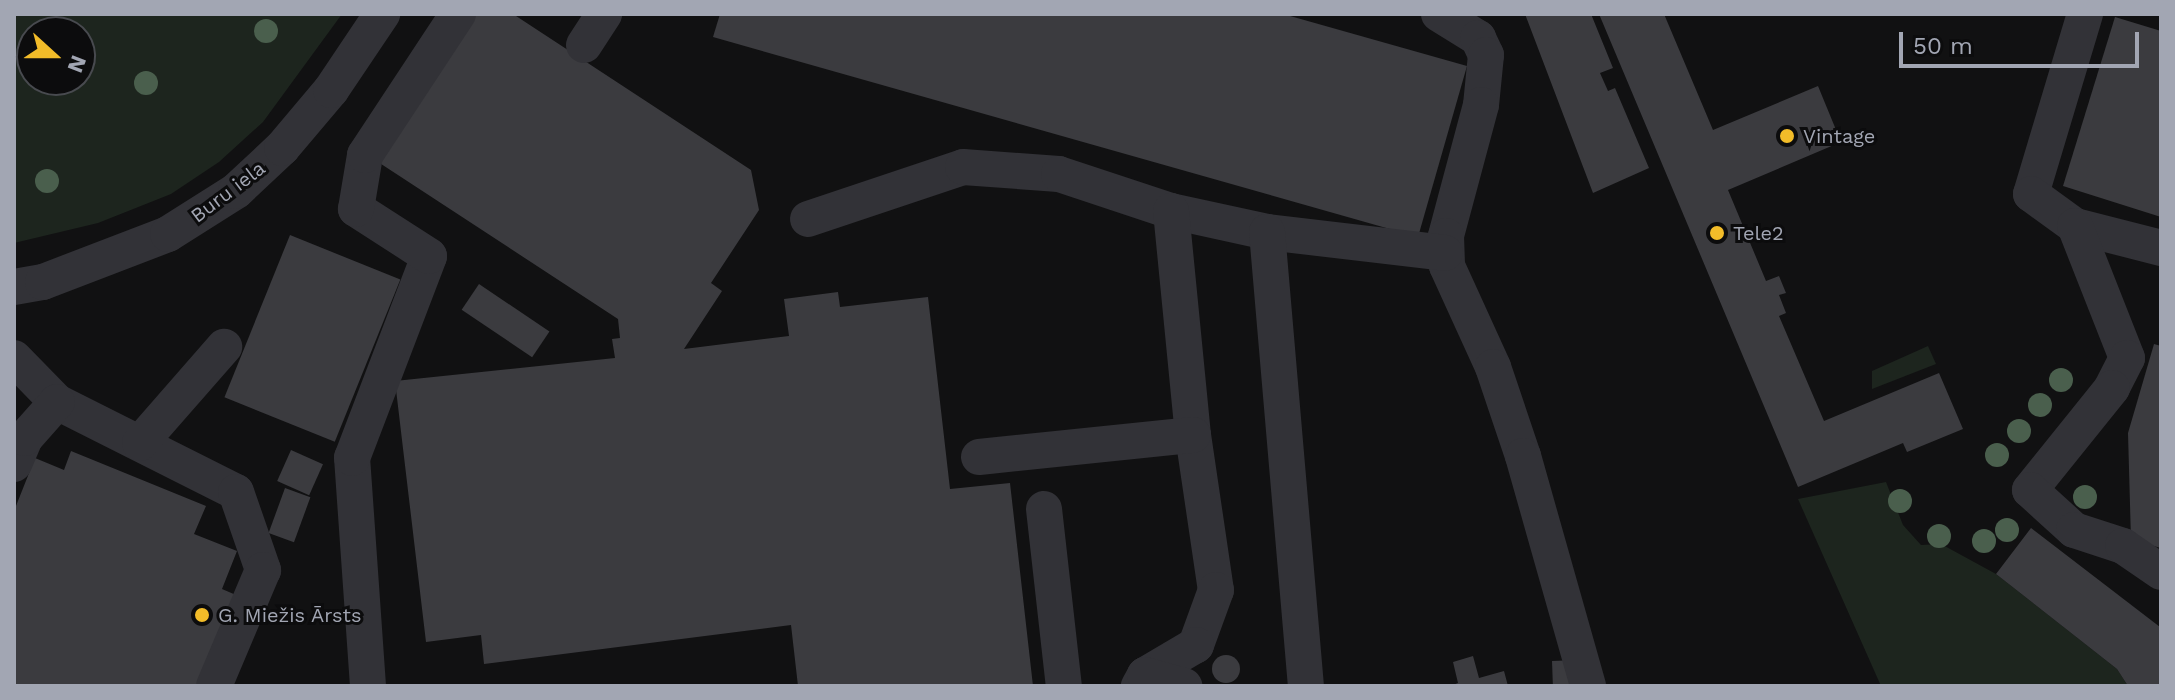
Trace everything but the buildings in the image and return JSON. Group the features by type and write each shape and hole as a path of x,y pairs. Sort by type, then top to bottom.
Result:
{"street":[{"name":"Buru iela","path":"14,287 43,282 168,234 236,191 282,148 331,90 382,14"},
{"path":"368,686 352,458 429,256 356,209 365,155 458,14"},
{"path":"584,45 604,14"},
{"path":"1439,14 1478,38 1486,55 1481,105 1445,253 1523,456 1588,686"},
{"path":"2085,14 2031,194 2075,226 2161,248"},
{"path":"808,219 963,167 1059,174 1171,211 1267,232 1445,253"},
{"path":"1142,680 1196,645 1216,590 1193,435 1171,211"},
{"path":"2075,226 2127,358 2112,388 2030,490 2074,530 2123,546 2161,572"},
{"path":"1267,232 1306,686"},
{"path":"140,443 224,347"},
{"path":"14,358 57,402 236,492 263,570 214,686"},
{"path":"14,464 25,438 57,402"},
{"path":"979,457 1193,435"},
{"path":"1044,509 1064,686"},
{"path":"1142,680 1184,686"}],"shaded area":[{"path":"14,14 342,14 263,122 219,162 171,194 98,223 14,243"},
{"path":"1928,346 1936,364 1872,389 1872,371"},
{"path":"1886,482 1903,525 1921,545 1941,544 1996,574 2117,669 2128,686 1881,686 1798,499"}],"place":[{"name":"Vintage","path":"1787,136"},
{"name":"Tele2","path":"1717,233"},
{"name":"G. Miežis Ārsts","path":"202,615"}]}
